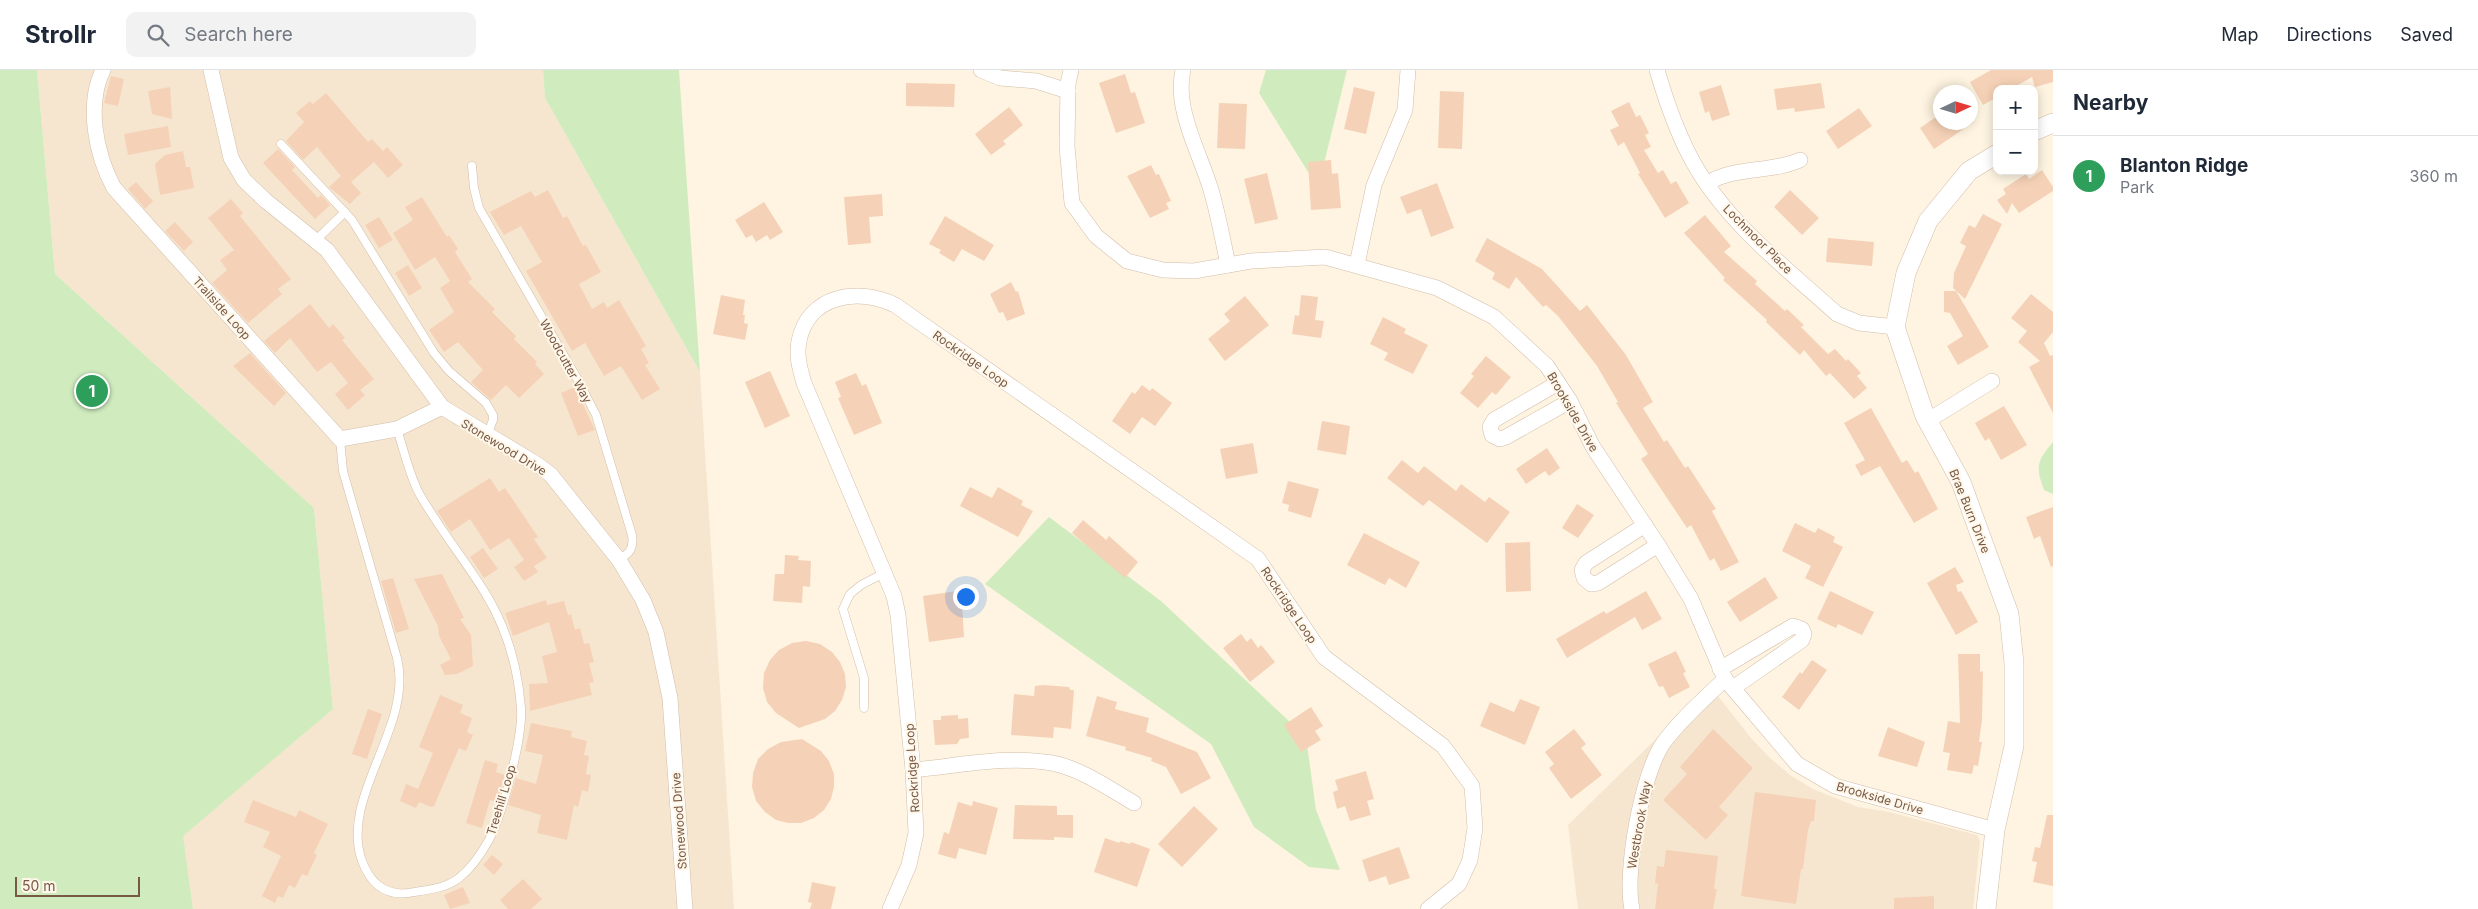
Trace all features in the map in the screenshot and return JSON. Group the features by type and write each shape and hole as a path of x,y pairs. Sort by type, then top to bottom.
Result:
{"street":[{"name":"Trailside Loop","path":"103,70 97,90 96,126 103,163 114,188 340,439"},
{"name":"Stonewood Drive","path":"211,70 231,158 238,171 266,201 316,240 333,257 442,408 538,465 551,475 619,560 643,600 656,632 670,698 685,909"},
{"path":"980,70 1000,78 1036,81 1068,91"},
{"name":"Brookside Drive","path":"1071,70 1068,91 1067,146 1072,203 1096,236 1127,262 1163,270 1194,271 1251,262 1326,257 1357,264 1437,288 1494,318 1547,366 1570,401 1593,447 1658,545 1691,599 1726,679 1797,764 1835,786 1995,830"},
{"path":"1183,70 1181,85 1188,123 1215,203 1228,265"},
{"path":"1357,264 1374,185 1405,110 1408,70"},
{"name":"Lochmoor Place","path":"1656,70 1667,105 1690,154 1728,212 1837,314 1859,323 1895,327"},
{"path":"2036,130 2053,123"},
{"path":"1895,327 1906,273 1928,221 1969,171 1993,156"},
{"path":"1708,183 1718,176 1783,167 1800,160"},
{"name":"Rockridge Loop","path":"890,909 914,851 916,815 898,615 894,596 804,383 799,367 799,341 810,319 827,303 855,295 881,298 895,305 1258,559 1324,656 1443,746 1472,786 1475,828 1470,860 1459,884 1428,909"},
{"name":"Brae Burn Drive","path":"1895,327 1927,421 1961,482 2009,614 2014,663 2014,746 1995,830 1986,909"},
{"path":"1927,421 1992,381"},
{"path":"1558,383 1494,420 1490,427 1492,435 1500,439 1506,437 1570,401"},
{"path":"340,439 397,429 442,408"},
{"path":"1645,525 1586,563 1582,570 1584,578 1591,584 1598,583 1658,545"},
{"path":"1793,626 1802,629 1804,634 1802,640 1726,679 1793,626"},
{"name":"Westbrook Way","path":"1632,909 1629,881 1636,831 1645,788 1656,754 1684,720 1726,679"},
{"path":"913,770 1010,761 1052,763 1087,775 1134,803"}],"lane":[{"path":"281,144 356,226 434,353 449,371 490,408 493,420 486,435"},
{"name":"Woodcutter Way","path":"472,166 474,188 479,208 578,380 602,434 633,542 630,552 619,560"},
{"path":"316,240 345,212"},
{"name":"Treehill Loop","path":"340,439 343,471 397,658 401,679 397,709 359,819 359,849 369,875 383,890 402,893 422,891 450,884 458,879 471,866 489,839 515,756 521,726 521,712 514,664 497,617 485,592 420,495 397,429"},
{"path":"864,708 864,678 843,609 850,594 861,585 884,573"}],"shaded area":[{"path":"37,70 543,70 545,98 700,372 734,909 193,909 182,836 333,709 314,508 55,274"},
{"path":"1710,686 1751,738 1769,757 1790,775 1813,789 1858,807 1889,812 1977,835 1980,841 1973,909 1578,909 1568,825"}],"green space":[{"path":"0,70 37,70 55,274 314,508 333,709 183,836 193,909 0,909"},
{"path":"543,70 679,70 700,372 545,98"},
{"path":"1266,70 1347,70 1318,188 1259,93"},
{"path":"2053,442 2053,494 2044,490 2039,475 2039,464"},
{"path":"1049,517 1161,601 1306,737 1316,810 1340,870 1309,867 1254,827 1211,744 985,584"}],"building":[{"path":"1991,70 2053,70 2053,82 2038,86 2034,85 2032,77 2018,85 1993,85 1993,99 1983,105 1978,96 1978,85 1972,85 1970,82"},
{"path":"1125,74 1131,93 1135,92 1145,123 1116,133 1099,83"},
{"path":"111,76 124,79 118,106 104,103"},
{"path":"906,83 955,84 954,107 906,106"},
{"path":"1821,83 1825,108 1795,112 1794,108 1777,110 1774,89"},
{"path":"1721,85 1730,115 1712,121 1709,111 1705,113 1699,92"},
{"path":"170,87 172,119 152,114 148,91"},
{"path":"1354,87 1375,92 1366,134 1344,129"},
{"path":"1440,91 1464,92 1462,149 1438,148"},
{"path":"326,93 368,142 372,139 383,151 387,147 403,165 388,178 374,162 351,182 361,193 350,204 329,187 341,176 317,147 303,160 286,141 304,122 296,113 310,101 313,104"},
{"path":"1629,102 1636,117 1640,115 1649,133 1645,135 1651,147 1644,150 1658,173 1663,170 1671,184 1676,181 1689,203 1665,218 1638,174 1640,173 1624,142 1618,146 1610,130 1619,126 1611,111"},
{"path":"1219,103 1247,104 1245,149 1217,148"},
{"path":"1009,107 1023,125 1003,141 1006,144 991,155 975,134"},
{"path":"1859,108 1872,126 1838,149 1826,131"},
{"path":"1933,119 1933,130 1962,130 1934,149 1920,128"},
{"path":"168,126 171,147 128,155 124,134"},
{"path":"278,149 295,167 292,170 318,198 321,195 330,205 315,219 263,163"},
{"path":"183,151 186,167 190,167 194,188 160,195 155,164 165,155"},
{"path":"1331,160 1332,174 1338,173 1341,208 1311,210 1308,162"},
{"path":"1151,165 1156,175 1159,174 1171,201 1166,203 1169,209 1150,218 1127,176"},
{"path":"2042,170 2053,187 2053,191 2019,213 2012,203 2007,214 1997,200 2006,194 2003,189 2024,175 2029,179 2038,175"},
{"path":"1267,173 1278,219 1255,224 1244,179"},
{"path":"136,182 153,201 145,209 128,189"},
{"path":"1437,183 1454,228 1431,237 1421,209 1407,214 1400,197"},
{"path":"548,190 563,218 567,216 583,246 586,245 601,272 579,284 592,309 604,302 607,308 619,300 646,346 641,349 649,363 645,365 660,389 642,400 621,366 604,376 585,343 572,351 526,271 542,262 521,226 504,235 490,212 531,191 535,197"},
{"path":"1790,190 1819,218 1802,235 1774,207"},
{"path":"882,194 883,216 869,217 871,243 848,245 844,197"},
{"path":"422,197 447,237 449,235 458,249 455,252 472,279 468,282 495,309 492,312 516,336 514,339 537,362 535,364 544,374 519,398 506,385 491,400 471,382 483,370 458,342 444,352 429,330 454,312 440,288 450,281 435,257 415,270 393,233 413,220 405,207"},
{"path":"231,199 243,213 240,216 291,279 278,289 282,294 248,323 212,283 227,270 220,260 234,250 208,218"},
{"path":"764,202 783,232 770,240 767,235 756,242 752,235 746,238 735,220"},
{"path":"1983,214 2002,224 1965,299 1953,288 1954,273 1966,246 1960,243 1969,225 1975,228"},
{"path":"1705,215 1731,246 1724,252 1757,281 1755,284 1804,325 1801,327 1828,354 1835,349 1846,361 1848,359 1861,373 1857,376 1867,388 1854,399 1830,373 1826,376 1804,350 1800,355 1766,322 1767,320 1723,280 1725,278 1684,233"},
{"path":"945,216 994,245 984,261 962,249 954,262 939,253 941,250 929,244"},
{"path":"379,217 393,240 379,248 365,225"},
{"path":"175,222 193,242 184,251 165,231"},
{"path":"1487,238 1542,269 1580,311 1587,305 1626,355 1653,402 1643,408 1664,442 1667,440 1685,468 1688,466 1716,509 1712,511 1739,562 1721,571 1714,558 1710,561 1691,525 1687,528 1641,459 1648,454 1616,403 1618,402 1597,366 1558,316 1546,305 1543,307 1516,277 1509,289 1492,279 1495,273 1475,261"},
{"path":"1828,238 1874,242 1872,266 1826,262"},
{"path":"408,265 422,288 409,296 395,273"},
{"path":"1011,282 1016,292 1018,291 1025,314 1007,321 1003,312 999,313 990,294"},
{"path":"1944,291 1956,291 1989,347 1958,365 1947,346 1963,336 1950,313 1944,312"},
{"path":"2031,294 2053,312 2053,332 2044,343 2050,356 2053,355 2053,413 2029,367 2040,361 2018,342 2027,331 2011,318"},
{"path":"721,295 745,300 744,323 748,324 745,340 713,334"},
{"path":"1301,295 1318,297 1315,320 1324,321 1321,338 1292,334 1295,315 1299,316"},
{"path":"1245,296 1269,325 1225,361 1208,339 1230,321 1224,314"},
{"path":"310,304 329,328 333,324 345,338 342,340 374,379 360,390 365,395 348,410 335,394 348,383 331,362 317,372 290,338 275,353 264,341"},
{"path":"1383,317 1406,329 1404,333 1428,345 1413,374 1384,360 1388,353 1370,344"},
{"path":"250,353 286,393 274,406 233,366"},
{"path":"1486,356 1511,377 1496,395 1492,392 1478,408 1460,393 1474,376 1471,374"},
{"path":"770,371 790,416 765,428 745,382"},
{"path":"856,373 862,386 866,384 882,423 854,435 838,398 841,397 835,382"},
{"path":"1142,385 1150,391 1152,388 1172,403 1155,426 1142,417 1130,434 1112,421 1132,392 1135,394"},
{"path":"575,387 595,430 578,436 561,393"},
{"path":"2004,406 2027,445 2001,460 1989,438 1985,441 1975,423"},
{"path":"1871,408 1902,463 1907,460 1915,473 1918,471 1938,509 1914,523 1880,466 1861,476 1855,465 1865,460 1844,423"},
{"path":"1322,421 1350,426 1346,455 1317,450"},
{"path":"1253,443 1258,473 1226,479 1220,449"},
{"path":"1547,448 1560,468 1549,476 1545,471 1526,484 1516,469"},
{"path":"1402,460 1418,473 1424,466 1456,491 1461,484 1485,502 1489,497 1510,512 1487,543 1429,500 1423,506 1387,478"},
{"path":"490,478 499,492 505,488 538,537 534,539 547,558 534,566 538,572 524,581 514,567 524,560 509,538 490,550 470,519 451,532 437,511"},
{"path":"1288,481 1319,489 1311,518 1288,511 1289,505 1282,503"},
{"path":"970,487 992,498 998,487 1023,501 1021,505 1033,511 1018,537 960,506"},
{"path":"1577,504 1594,515 1578,538 1562,528"},
{"path":"2053,507 2053,566 2051,567 2040,536 2034,539 2026,517"},
{"path":"1083,520 1106,540 1109,536 1138,562 1125,578 1072,533"},
{"path":"1795,523 1815,533 1818,528 1835,537 1833,542 1843,547 1823,587 1805,578 1811,566 1782,551"},
{"path":"1364,533 1420,562 1406,588 1389,578 1385,585 1347,565"},
{"path":"1530,542 1531,591 1506,592 1505,543"},
{"path":"483,548 498,569 484,578 470,557"},
{"path":"785,555 799,556 798,560 811,561 810,587 803,586 802,603 773,601 775,574 784,574"},
{"path":"1955,567 1964,582 1956,585 1958,592 1961,591 1978,622 1956,635 1927,583"},
{"path":"442,574 464,618 460,619 471,635 473,666 457,674 445,675 440,665 451,659 439,636 438,626 414,579"},
{"path":"1765,577 1778,598 1740,622 1727,602"},
{"path":"393,578 409,629 396,633 381,581"},
{"path":"957,591 958,602 962,602 964,637 929,642 923,596"},
{"path":"1646,591 1662,619 1642,630 1635,617 1567,658 1556,639 1604,611 1606,614"},
{"path":"1830,591 1874,612 1862,635 1838,624 1836,628 1817,619"},
{"path":"546,600 547,605 564,601 568,615 571,614 575,630 580,628 584,644 589,643 594,662 589,663 594,682 589,683 592,695 530,711 529,684 548,683 542,656 557,652 549,622 513,636 505,613"},
{"path":"1241,634 1247,642 1251,638 1258,648 1261,645 1275,662 1250,682 1223,648"},
{"path":"806,641 820,644 832,652 840,662 845,674 846,687 842,700 835,711 825,719 799,728 776,713 767,702 763,688 764,673 770,660 779,650 792,643"},
{"path":"1676,651 1686,672 1683,673 1690,687 1669,698 1663,686 1659,687 1648,664"},
{"path":"1958,654 1980,654 1980,672 1983,671 1982,720 1979,742 1982,742 1978,766 1974,765 1972,774 1947,770 1950,753 1943,752 1948,721 1960,723"},
{"path":"1812,660 1827,670 1799,710 1782,697 1800,672 1802,674"},
{"path":"1035,686 1069,687 1070,690 1074,690 1071,729 1054,727 1053,738 1011,735 1014,694 1034,696"},
{"path":"440,695 463,705 460,713 472,718 467,732 473,735 466,751 459,748 434,806 431,807 419,802 416,808 400,801 406,784 418,789 433,753 419,747"},
{"path":"1097,696 1117,702 1115,709 1149,718 1146,732 1197,752 1211,778 1181,794 1166,767 1151,761 1152,758 1125,750 1126,747 1086,736"},
{"path":"1520,699 1540,707 1525,745 1480,726 1490,702 1514,712"},
{"path":"1311,707 1323,726 1315,731 1321,740 1301,752 1284,725"},
{"path":"368,709 382,714 367,759 352,754"},
{"path":"958,715 958,719 968,718 969,738 960,739 957,744 935,745 933,720 941,720 941,716"},
{"path":"531,723 572,731 571,737 587,741 584,755 589,756 586,774 591,775 588,792 582,790 578,807 574,805 567,840 537,833 541,815 508,805 516,778 536,784 543,755 525,751"},
{"path":"1888,727 1925,742 1917,767 1878,756"},
{"path":"1574,729 1586,744 1581,748 1602,775 1571,799 1549,768 1554,764 1545,752"},
{"path":"1713,729 1753,768 1719,807 1728,815 1706,840 1663,800 1687,774 1680,767"},
{"path":"802,739 821,751 829,761 834,774 834,787 831,799 824,810 814,818 801,823 788,823 776,820 765,812 756,801 752,787 753,773 758,759 768,749 781,742"},
{"path":"485,760 498,764 496,772 505,775 497,802 490,800 482,828 466,823"},
{"path":"1366,771 1374,799 1367,801 1371,815 1350,821 1345,806 1337,809 1333,792 1338,790 1335,780"},
{"path":"1755,792 1816,800 1814,821 1811,821 1808,830 1796,904 1741,896"},
{"path":"253,800 296,817 299,810 328,824 314,853 317,855 307,876 302,874 295,888 289,885 283,898 278,896 275,903 262,896 281,856 263,847 270,832 244,822"},
{"path":"973,801 998,808 986,855 959,848 956,859 938,854 944,832 949,834 958,802 972,806"},
{"path":"1015,805 1057,806 1057,815 1073,815 1073,838 1054,837 1054,840 1013,839"},
{"path":"1194,806 1218,829 1182,867 1158,844"},
{"path":"2047,815 2053,815 2053,886 2033,882 2037,862 2032,861 2035,847 2040,848"},
{"path":"1105,838 1119,843 1120,841 1130,844 1131,842 1150,849 1137,887 1094,872"},
{"path":"1399,847 1410,878 1389,885 1386,876 1369,882 1362,860"},
{"path":"1666,850 1718,856 1714,889 1717,889 1713,909 1655,909 1658,884 1655,883 1657,866 1664,867"},
{"path":"492,855 503,864 494,875 483,865"},
{"path":"523,879 542,899 531,909 508,909 500,900"},
{"path":"812,882 836,887 831,909 810,909 812,903 808,902"},
{"path":"463,887 470,903 450,909 444,895"},
{"path":"1934,896 1934,909 1894,909 1894,898"}],"place":[{"name":"Blanton Ridge","path":"92,391"}]}
